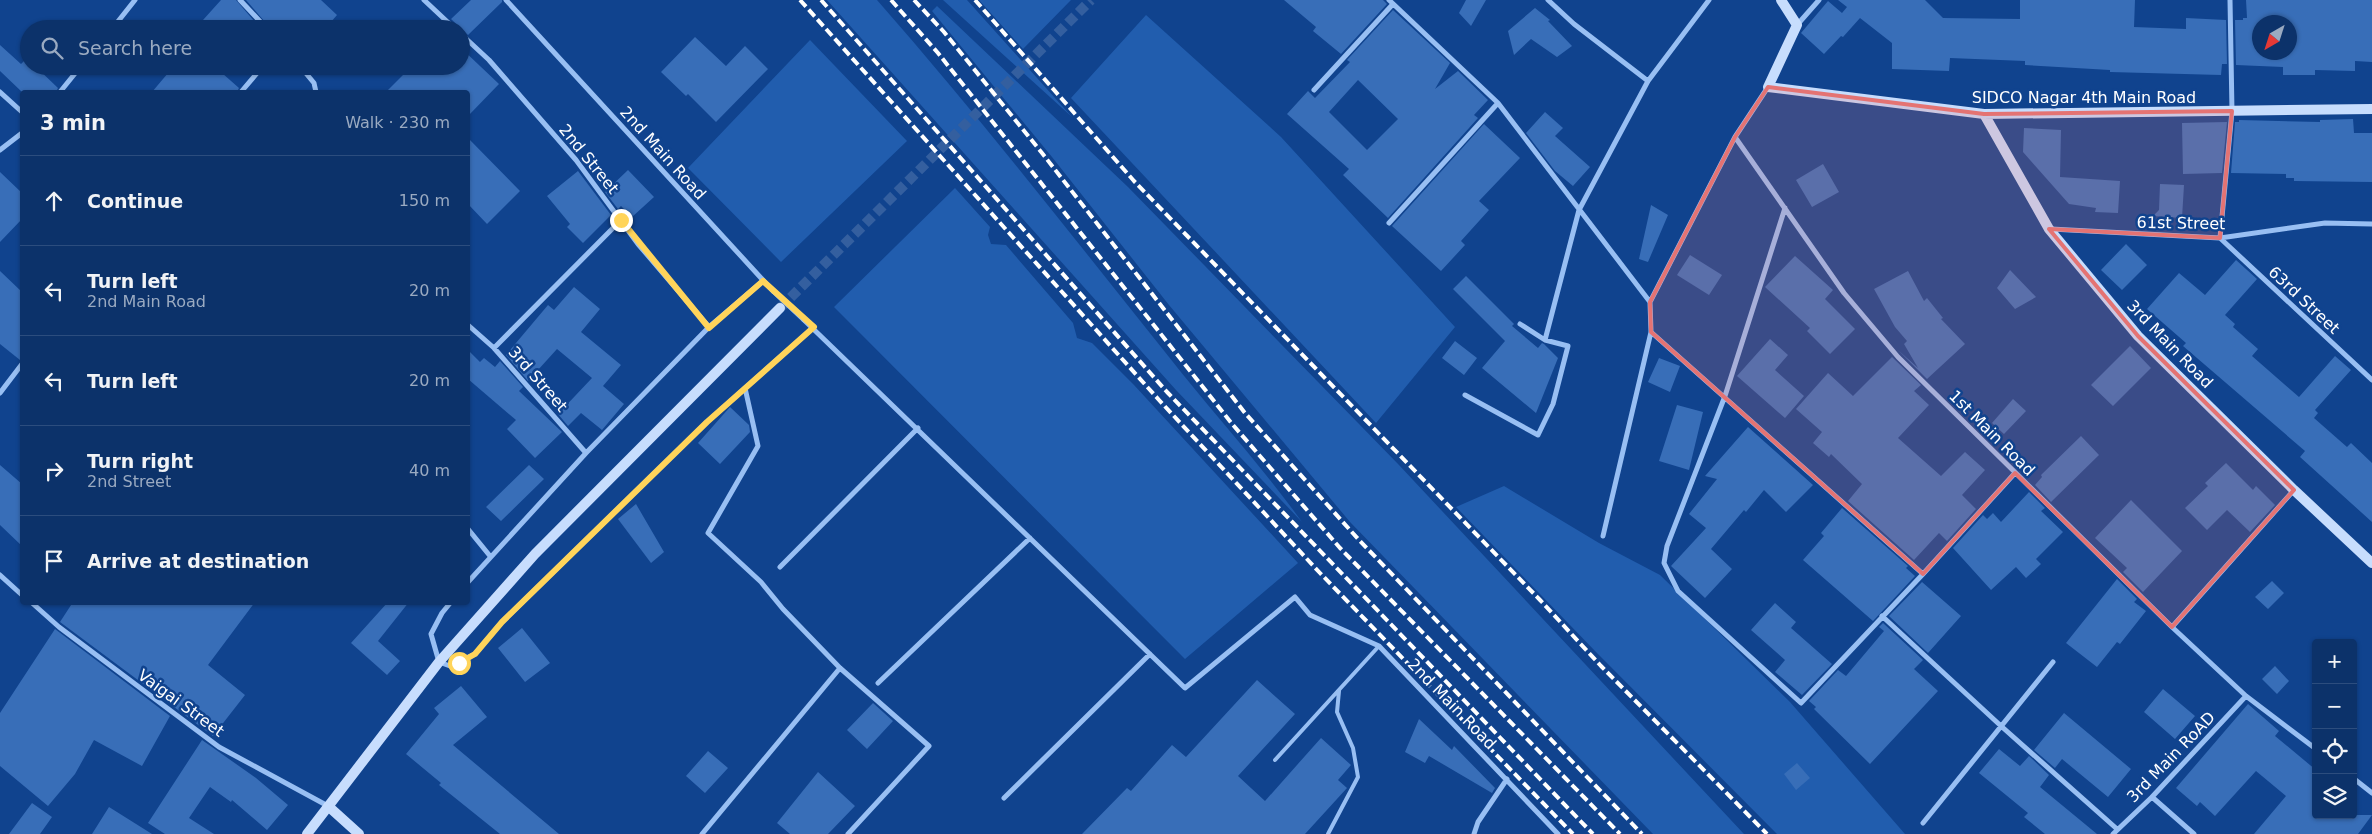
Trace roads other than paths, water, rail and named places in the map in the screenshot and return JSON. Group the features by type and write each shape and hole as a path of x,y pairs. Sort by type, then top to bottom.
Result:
{"street":[{"path":"119,20 135,0"},
{"path":"240,0 259,20"},
{"path":"424,0 445,20"},
{"name":"2nd Main Road","path":"506,0 763,281 814,327 1185,688 1295,597 1310,615 1379,646 1558,834"},
{"path":"1548,0 1574,24 1648,81"},
{"path":"1545,340 1579,210 1648,81 1708,0"},
{"path":"1781,0 1797,25"},
{"path":"1603,536 1651,332 1650,302 1735,137 1768,87 1797,25 1819,0"},
{"path":"2220,238 2232,111 2230,0"},
{"path":"1314,90 1391,2 1498,103 1650,302"},
{"name":"2nd Street","path":"470,42 489,60 576,160 621,220 709,328"},
{"path":"62,90 74,75"},
{"path":"243,90 255,75"},
{"path":"308,75 314,82 316,90"},
{"name":"SIDCO Nagar 4th Main Road","path":"1768,87 1984,114 2372,109"},
{"path":"0,92 20,110"},
{"path":"1389,223 1498,103"},
{"name":"3rd Main Road","path":"1984,114 2049,229 2138,336 2294,490 2372,563"},
{"path":"0,150 20,135"},
{"name":"1st Main Road","path":"1735,137 1844,293 1898,357 2172,627 2246,696 2312,746"},
{"path":"1785,208 1725,396 1667,546 1664,563 1678,591 1801,703 2015,473"},
{"path":"494,348 621,220"},
{"name":"61st Street","path":"2049,229 2220,238 2325,223 2372,224"},
{"name":"63rd Street","path":"2220,238 2372,380"},
{"path":"470,580 586,453 709,328 763,281"},
{"path":"307,834 439,662 542,547 780,308"},
{"path":"1466,396 1538,435 1554,404 1568,346 1545,340 1520,324"},
{"name":"3rd Street","path":"470,327 494,348 586,453"},
{"path":"439,662 450,666 475,654 502,622 707,422 814,327"},
{"path":"1651,332 1923,574"},
{"path":"0,392 20,367"},
{"path":"745,388 758,446 708,533 761,582 783,609 840,668 929,746 848,834"},
{"path":"780,566 918,428"},
{"path":"2172,627 2294,490"},
{"path":"470,531 490,556"},
{"path":"878,683 1030,538"},
{"path":"0,575 20,593"},
{"name":"Vaigai Street","path":"34,605 59,627 219,747 328,806"},
{"path":"439,662 431,634 449,605"},
{"path":"1882,616 2115,832"},
{"path":"1004,798 1150,654"},
{"path":"1923,824 2053,662"},
{"path":"702,834 840,668"},
{"name":"3rd Main RoAD","path":"2115,832 2152,797 2246,696"},
{"path":"1474,834 1478,822 1507,779"},
{"path":"2357,781 2372,793"},
{"path":"2152,797 2194,834"},
{"path":"328,806 359,834"}],"lane":[{"path":"1276,760 1379,646"},
{"path":"1328,834 1358,777 1353,748 1337,712 1339,691"}],"tunnel":[{"path":"780,308 1091,0"}],"railway":[{"path":"800,0 1159,400 1320,573 1573,834"},
{"path":"821,0 1167,392 1593,834"},
{"path":"891,0 938,53 1233,425 1340,548 1620,834"},
{"path":"914,0 944,32 1042,153 1245,413 1359,540 1642,834"},
{"path":"975,0 1134,181 1541,601 1601,666 1767,834"}]}
